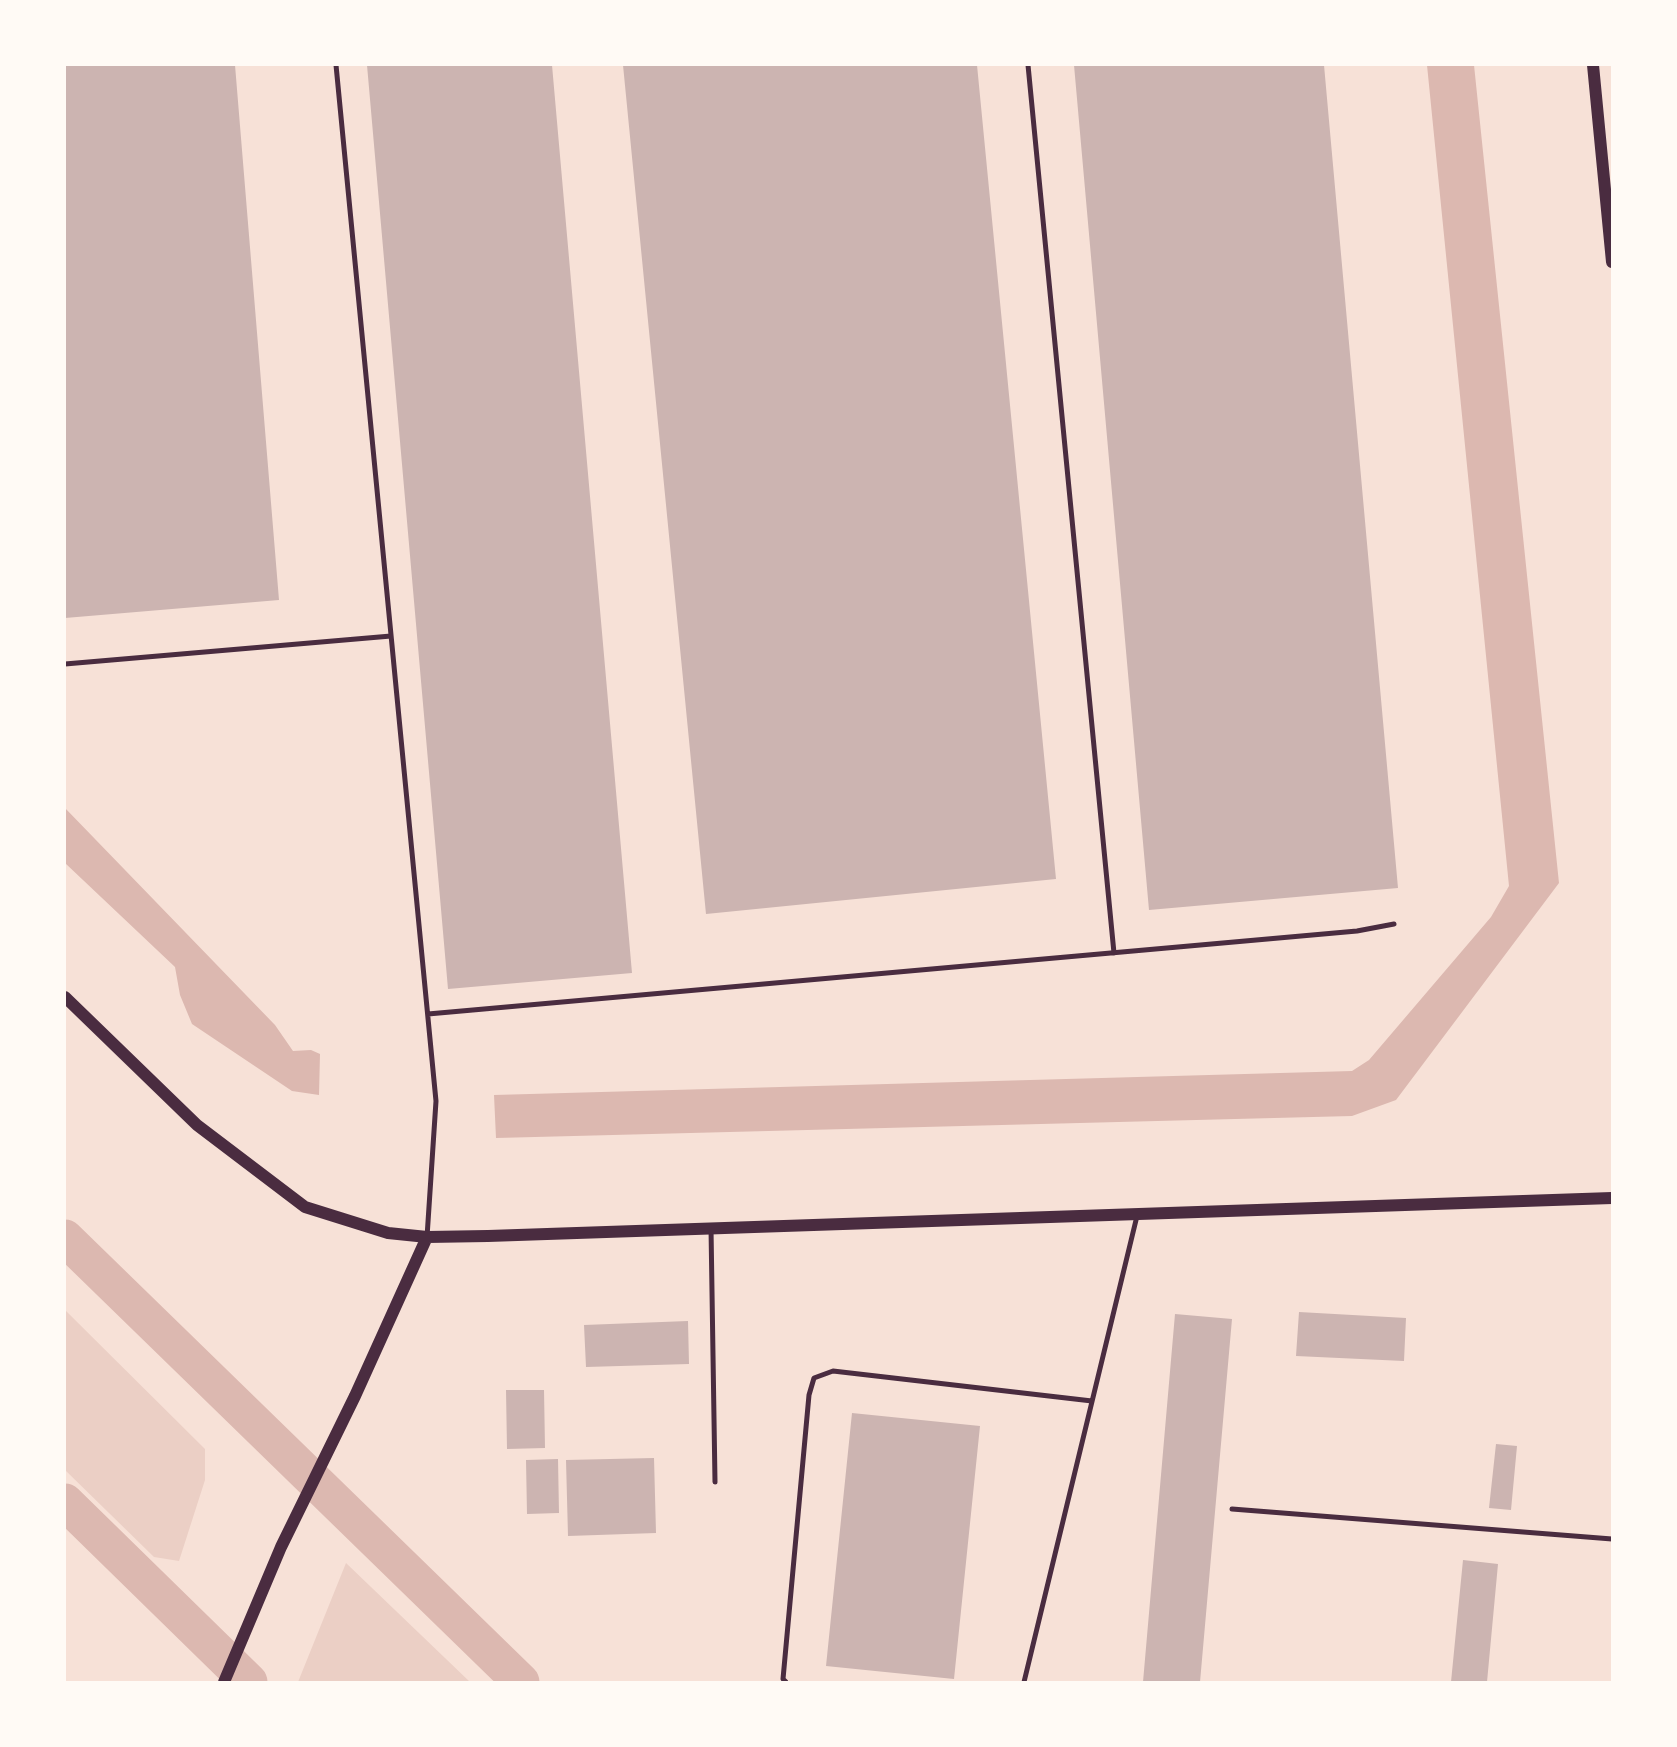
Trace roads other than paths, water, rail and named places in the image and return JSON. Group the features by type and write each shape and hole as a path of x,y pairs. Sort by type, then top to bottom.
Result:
{"street":[{"path":"1594,65 1612,262"},
{"path":"65,997 197,1125 305,1207 388,1233 427,1237 1612,1198"},
{"path":"224,1682 281,1547 355,1396 427,1237"}],"lane":[{"path":"336,65 436,1101 427,1237"},
{"path":"1028,65 1114,953"},
{"path":"65,664 391,636"},
{"path":"428,1014 1357,931 1394,924"},
{"path":"1024,1682 1138,1213"},
{"path":"711,1228 715,1482"},
{"path":"786,1682 783,1679 799,1503 809,1395 814,1378 833,1371 1093,1401"},
{"path":"1232,1509 1612,1539"}],"waterway":[{"path":"65,1238 521,1682"},
{"path":"65,1502 249,1682"}]}
